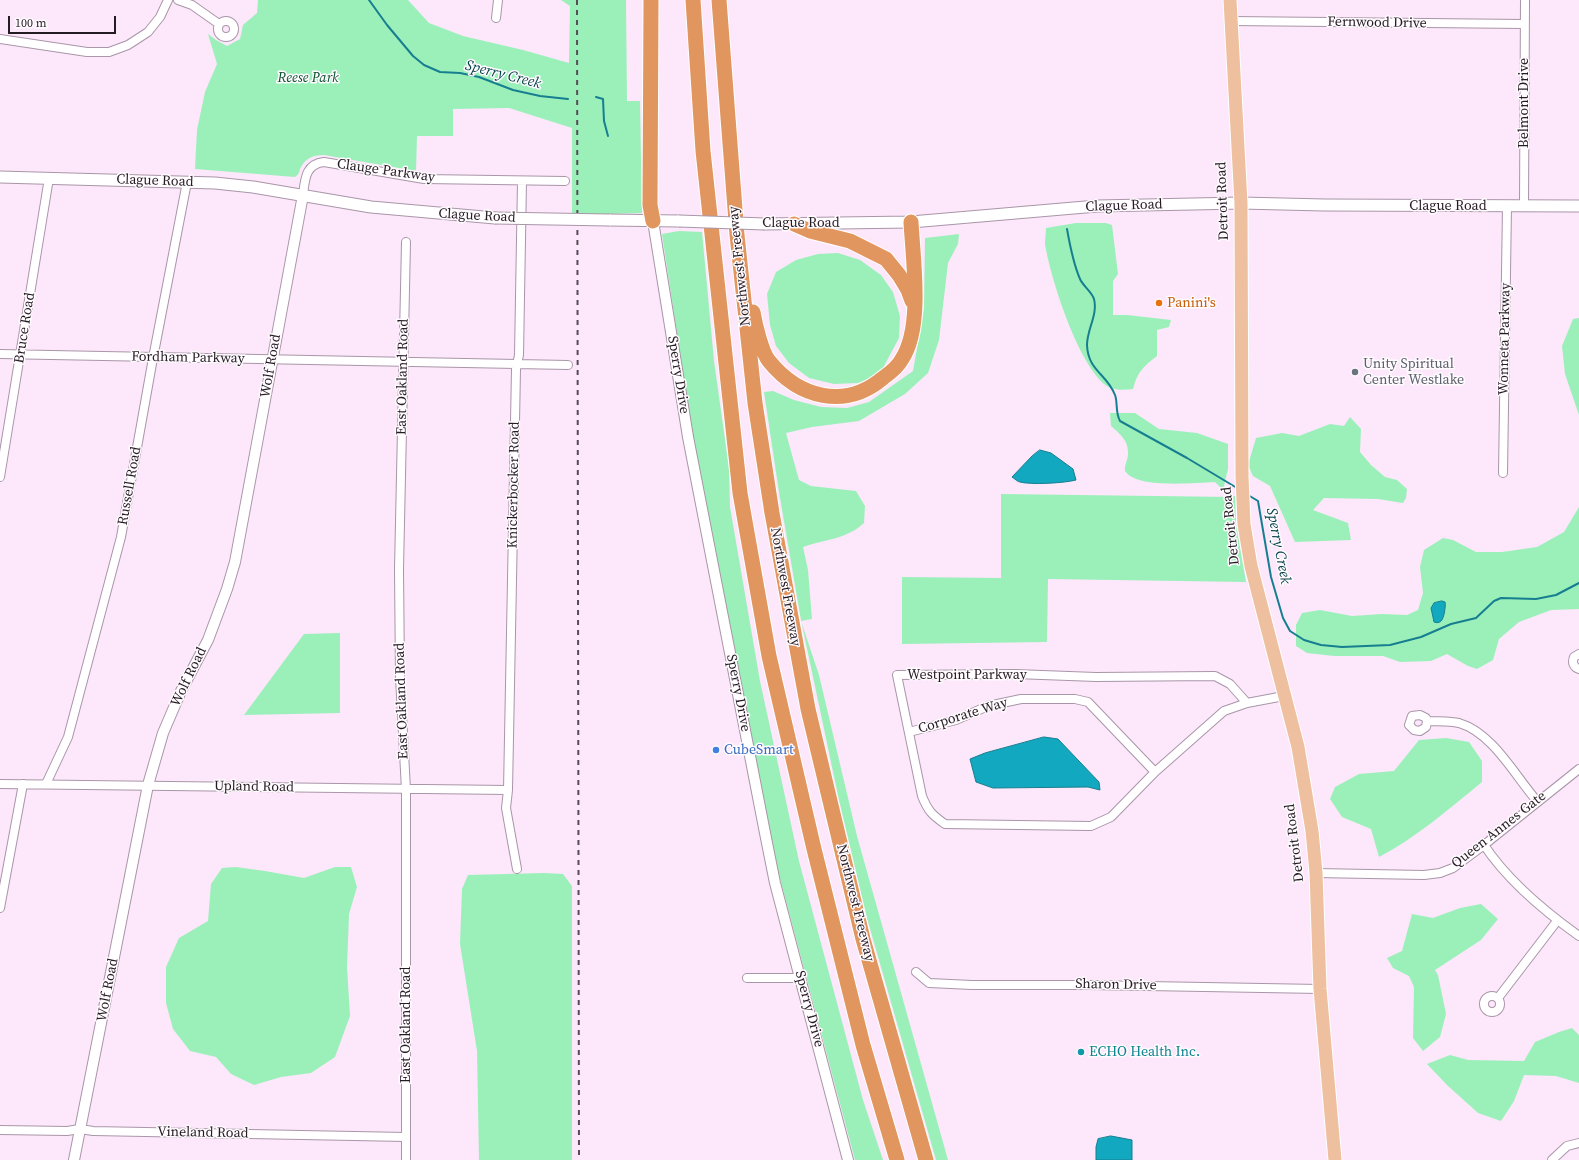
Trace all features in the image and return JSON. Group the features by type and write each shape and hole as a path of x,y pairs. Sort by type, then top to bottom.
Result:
{"highway":[{"path":"651,0 650,205 653,221"},
{"name":"Northwest Freeway","path":"693,0 702,151 740,493 770,656 814,849 863,1045 897,1160"},
{"name":"Northwest Freeway","path":"719,0 737,244 755,403 772,513 808,709 863,939 926,1160"},
{"path":"737,244 748,280 755,326 768,360 784,376 803,390 825,397 849,396 872,388 891,372 902,359 913,330 915,312 912,222"},
{"path":"794,224 810,231 850,241 886,259 899,275 908,290 915,312"}],"main road":[{"name":"Detroit Road","path":"1230,0 1241,203 1242,501 1244,524 1251,566 1298,747 1312,831 1316,873 1320,989 1335,1160"},
{"name":"Clague Road","path":"0,177 187,182 246,186 371,207 495,218 765,224 912,222 1097,206 1241,203 1324,205 1579,206"}],"street":[{"path":"0,39 87,52 108,52 128,45 148,32 160,17 168,0"},
{"path":"178,0 192,5 220,24"},
{"path":"496,18 498,0"},
{"name":"Belmont Drive","path":"1524,205 1525,0"},
{"name":"Fernwood Drive","path":"1231,21 1524,24"},
{"name":"Clauge Parkway","path":"303,195 306,172 315,164 324,162 424,179 565,181"},
{"name":"Bruce Road","path":"0,477 49,178"},
{"name":"Knickerbocker Road","path":"517,869 506,808 508,790 516,385 522,255 522,181"},
{"name":"Russell Road","path":"46,784 68,737 119,545 187,182"},
{"name":"Wolf Road","path":"74,1160 148,785 171,715 181,691 208,640 227,589 236,554 303,195"},
{"name":"Wonneta Parkway","path":"1503,473 1507,206"},
{"name":"Sperry Drive","path":"653,221 688,436 775,883 848,1160"},
{"name":"East Oakland Road","path":"406,242 399,569 400,677 406,790 406,1160"},
{"name":"Fordham Parkway","path":"0,354 568,365"},
{"path":"1579,654 1574,657 1572,662 1574,666 1579,669"},
{"name":"Westpoint Parkway","path":"1247,703 1230,684 1216,676 1096,677 1015,674 897,675 922,796 927,808 934,816 945,824 1092,826 1111,818 1154,772 1224,711 1247,703 1284,696"},
{"name":"Corporate Way","path":"909,732 956,720 988,706 1021,699 1075,699 1088,702 1154,772"},
{"path":"1428,721 1458,723 1477,731 1494,746 1537,801"},
{"name":"Queen Annes Gate","path":"1316,873 1424,875 1440,873 1453,868 1579,769"},
{"name":"Upland Road","path":"0,784 406,790 508,790"},
{"path":"0,908 23,784"},
{"path":"1484,845 1512,879 1557,921 1579,936"},
{"path":"1498,998 1557,921"},
{"name":"Sharon Drive","path":"916,972 929,983 972,985 1089,985 1320,989"},
{"path":"747,978 800,978"},
{"name":"Vineland Road","path":"0,1130 67,1131 80,1129 93,1131 406,1136"},
{"path":"1552,1160 1567,1146 1579,1143"}],"green space":[{"name":"Reese Park","path":"258,0 408,0 429,23 463,36 523,50 569,63 570,6 561,0 626,0 627,101 640,101 642,213 572,215 572,128 509,108 453,109 453,136 417,136 416,171 324,155 313,157 304,162 295,177 195,169 197,130 205,92 217,64 208,34 227,46 240,39 243,25 257,13"},
{"path":"1076,223 1106,223 1112,225 1118,274 1113,281 1113,315 1127,315 1171,320 1169,327 1157,330 1157,356 1142,370 1133,389 1122,390 1111,388 1104,384 1094,373 1075,339 1059,298 1045,244 1046,228"},
{"path":"679,231 702,232 714,361 729,468 730,507 760,681 799,861 863,1100 883,1160 855,1160 778,871 693,440 662,234"},
{"path":"959,234 958,244 948,263 939,340 928,373 905,394 859,421 812,427 786,433 799,480 811,486 856,491 865,506 864,523 853,531 839,537 803,547 808,570 812,619 801,621 764,392 773,391 794,400 821,407 847,408 869,402 913,371 924,309 925,238"},
{"path":"838,253 860,260 881,275 893,292 900,316 899,338 883,368 868,379 858,383 834,384 809,378 789,363 776,346 770,325 767,294 776,272 796,260 818,254"},
{"path":"1579,318 1579,415 1565,374 1562,346 1573,319"},
{"path":"1110,413 1135,413 1159,429 1197,433 1228,444 1228,469 1223,490 1215,482 1160,483 1140,480 1130,476 1125,471 1128,448 1122,437 1111,426"},
{"path":"1350,417 1361,429 1360,452 1371,465 1385,477 1397,480 1407,489 1406,498 1403,503 1378,499 1324,498 1313,510 1348,523 1351,540 1295,542 1270,486 1253,476 1248,465 1256,438 1282,433 1299,436 1330,424 1344,426"},
{"path":"1001,494 1235,496 1236,524 1246,582 1048,579 1047,642 902,644 902,577 1001,578"},
{"path":"1579,507 1579,609 1551,610 1519,622 1499,639 1493,660 1477,669 1468,666 1447,654 1431,661 1400,662 1383,656 1334,656 1307,653 1296,646 1296,625 1302,613 1320,610 1352,616 1382,614 1407,615 1418,610 1423,593 1420,567 1424,550 1443,538 1453,540 1476,552 1502,552 1537,547 1564,532"},
{"path":"802,623 819,675 857,836 948,1160 936,1160 867,918 839,800"},
{"path":"340,633 340,713 244,715 304,634"},
{"path":"1446,738 1469,742 1482,761 1482,782 1420,832 1379,857 1371,829 1342,817 1330,799 1335,787 1359,774 1394,771 1419,740"},
{"path":"236,867 304,878 335,867 351,867 357,887 349,914 347,967 350,1016 335,1057 311,1073 281,1077 254,1085 231,1074 216,1057 190,1051 173,1029 166,1003 166,967 179,938 208,921 211,884 222,868"},
{"path":"563,874 572,886 572,1160 479,1160 477,1051 460,944 462,889 468,875"},
{"path":"1481,904 1498,919 1481,940 1435,970 1438,975 1446,1014 1440,1037 1423,1051 1413,1038 1414,987 1409,976 1393,968 1387,958 1402,951 1412,914 1433,918 1460,908"},
{"path":"1572,1028 1579,1035 1579,1083 1556,1076 1524,1075 1514,1101 1501,1121 1478,1113 1447,1085 1427,1064 1450,1055 1468,1060 1524,1061 1535,1042"}],"water":[{"path":"1040,450 1051,453 1073,469 1076,480 1056,483 1025,483 1019,482 1012,477 1032,456"},
{"path":"1442,601 1445,602 1443,618 1437,623 1434,622 1431,608 1434,603"},
{"path":"1044,737 1058,739 1099,782 1100,790 1088,787 993,788 976,782 970,759 985,753"},
{"path":"1111,1136 1132,1140 1132,1160 1096,1160 1096,1147 1098,1139"}],"waterway":[{"name":"Sperry Creek","path":"369,0 387,25 413,56 424,65 440,72 460,73 479,77 513,90 540,96 568,99"},
{"path":"596,97 603,99 604,121 608,136"},
{"name":"Sperry Creek","path":"1067,229 1072,254 1081,282 1094,299 1095,311 1087,339 1088,354 1094,367 1112,388 1115,395 1120,421 1237,488"},
{"name":"Sperry Creek","path":"1248,495 1258,501 1271,577 1283,618 1290,631 1304,640 1321,645 1342,647 1390,645 1421,637 1451,624 1476,618 1494,601 1501,598 1536,599 1556,595 1579,583"}],"railway":[{"path":"577,0 579,1160"}],"place":[{"name":"Panini's","path":"1159,303"},
{"name":"Unity Spiritual Center Westlake","path":"1355,372"},
{"name":"CubeSmart","path":"716,750"},
{"name":"ECHO Health Inc.","path":"1081,1052"}]}
